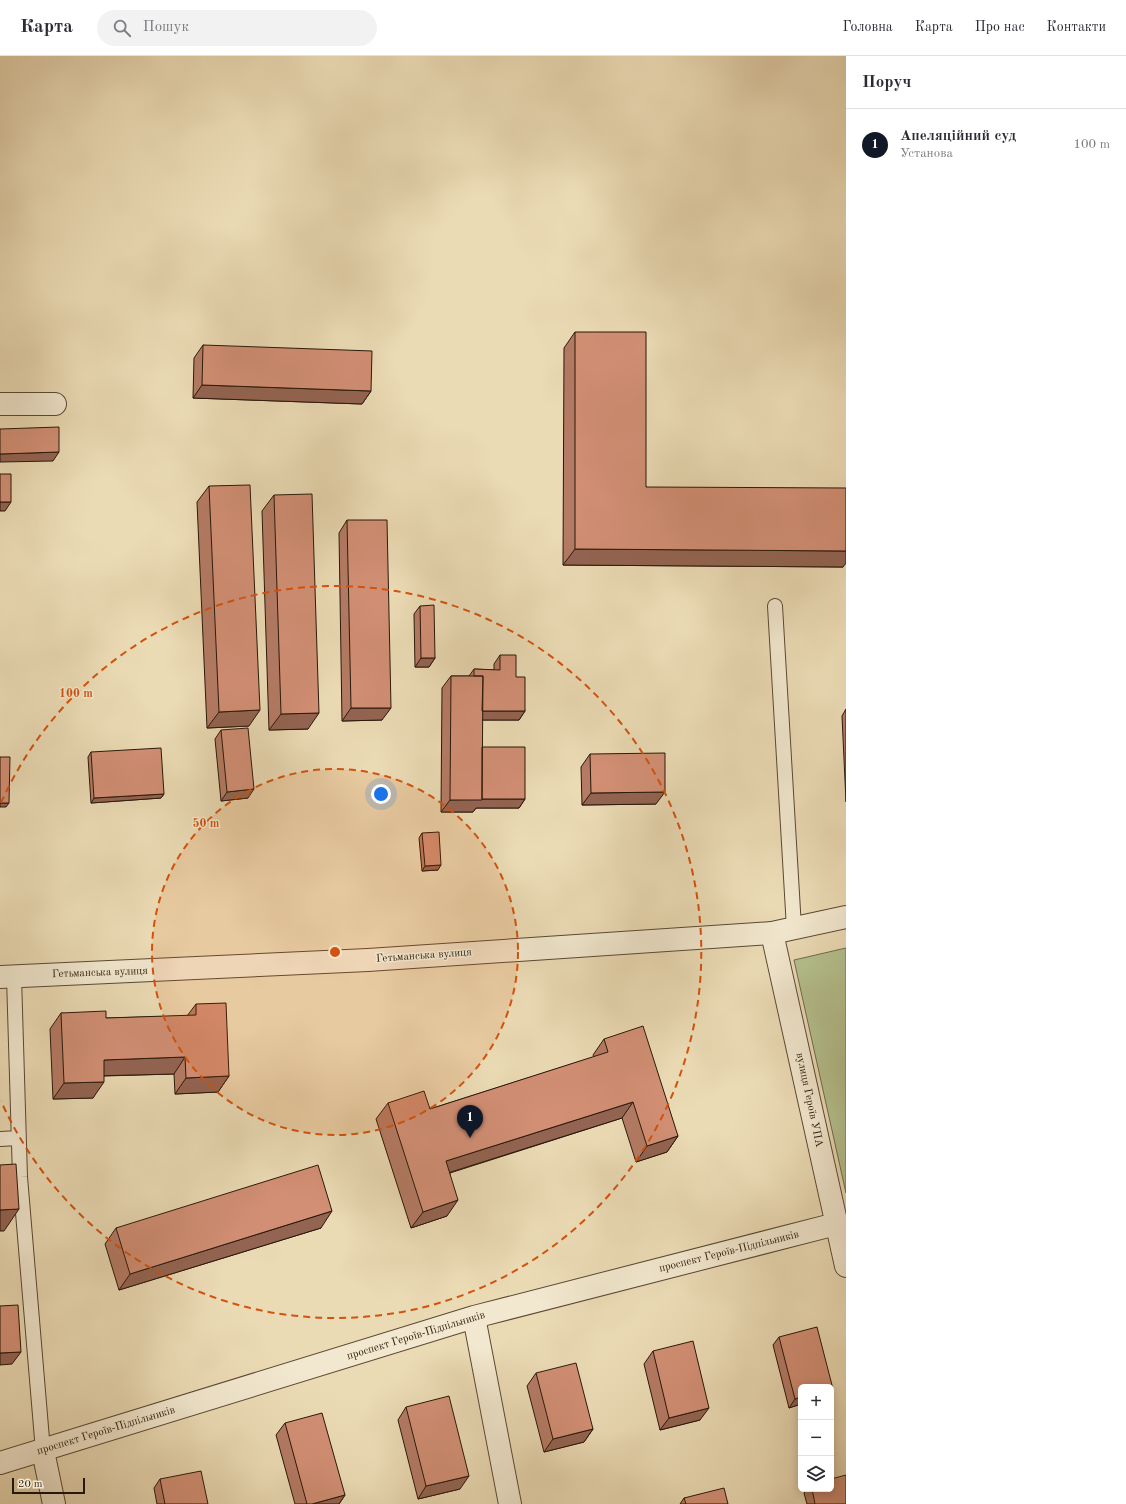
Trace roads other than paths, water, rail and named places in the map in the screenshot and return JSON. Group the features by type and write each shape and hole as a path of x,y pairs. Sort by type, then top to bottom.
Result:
{"street":[{"path":"0,404 55,404"},
{"name":"Гетьманська вулиця","path":"7,977 368,960 772,933 846,916"},
{"name":"вулиця Героїв УПА","path":"772,933 846,1266"},
{"name":"проспект Героїв-Підпільників","path":"0,1464 474,1317 836,1224"},
{"path":"474,1317 510,1504"},
{"path":"43,1451 54,1504"}],"lane":[{"path":"776,606 794,928"},
{"path":"7,977 20,1177 43,1451"},
{"path":"0,1139 18,1138"}],"place":[{"name":"Апеляційний суд","path":"470,1138"}]}
